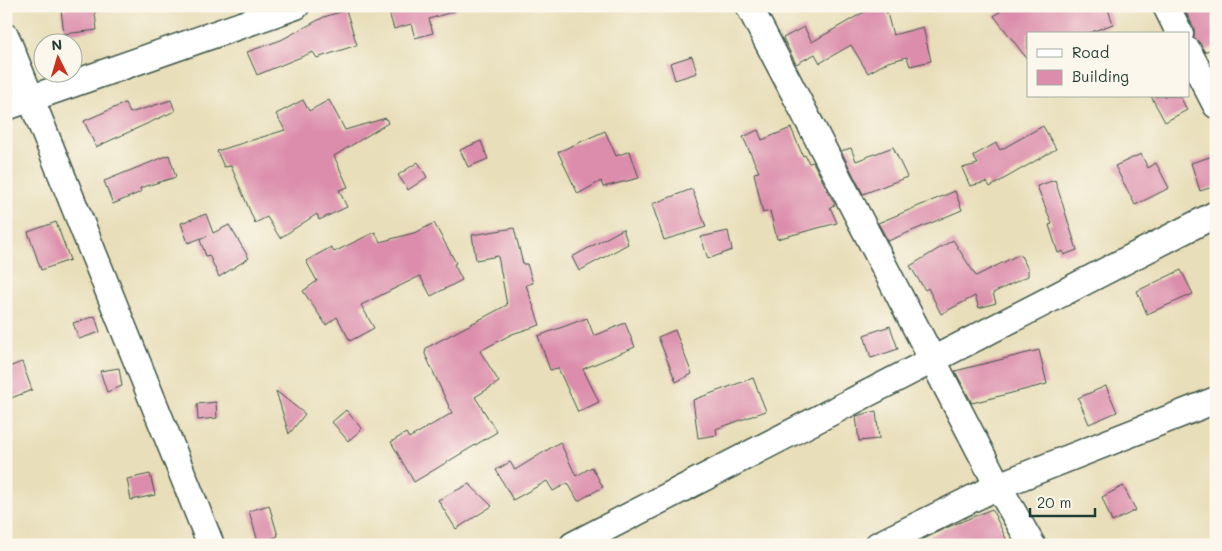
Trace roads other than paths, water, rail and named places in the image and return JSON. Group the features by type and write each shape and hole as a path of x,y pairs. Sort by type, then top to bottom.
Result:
{"street":[{"path":"6,107 296,6"},
{"path":"749,6 932,361 998,486 1032,545"},
{"path":"1166,6 1179,32"},
{"path":"6,37 211,545"},
{"path":"1190,55 1216,105"},
{"path":"573,545 1216,214"},
{"path":"878,545 998,486 1216,400"}]}
